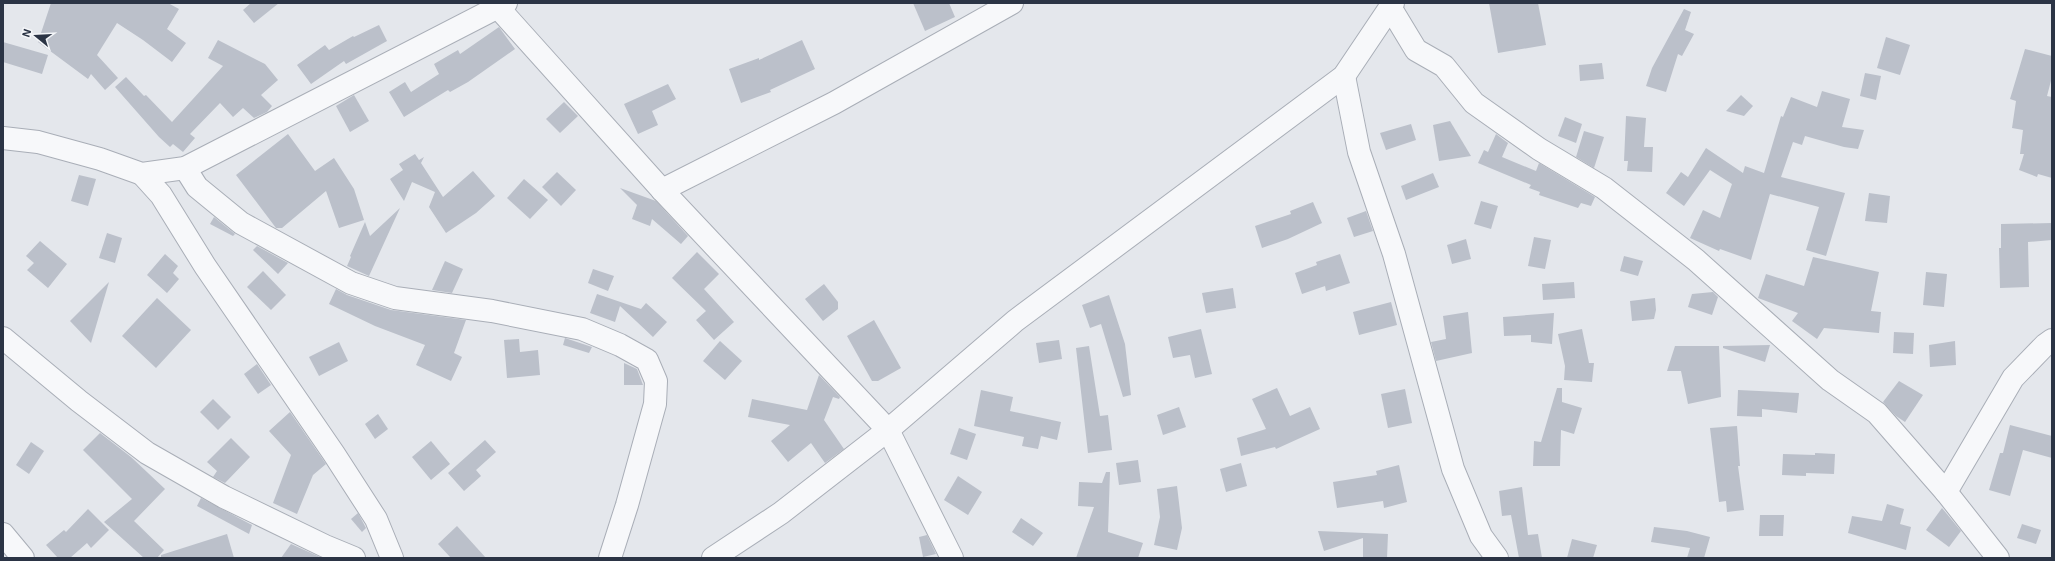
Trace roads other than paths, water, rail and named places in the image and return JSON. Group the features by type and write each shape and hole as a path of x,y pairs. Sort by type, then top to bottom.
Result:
{"street":[{"path":"662,190 834,103 1012,3"},
{"path":"3,138 38,142 80,153 142,174 185,168 499,5 662,190 888,430 952,558"},
{"path":"721,556 781,513 888,430 1015,321 1344,76 1392,5 1416,50 1444,66 1474,103 1539,148 1604,188 1696,260 1830,380 1877,413 1946,492 1998,558"},
{"path":"1344,76 1360,152 1394,254 1453,469 1481,536 1497,558"},
{"path":"185,168 197,187 241,223 351,283 395,298 492,311 582,329 620,345 647,360 656,381 655,404 627,505 610,558"},
{"path":"142,174 161,195 206,266 376,518 392,558"},
{"path":"3,338 79,401 147,453 224,497 325,546 354,558"},
{"path":"1946,492 2013,378 2045,345 2052,340"},
{"path":"3,534 23,558"}]}
